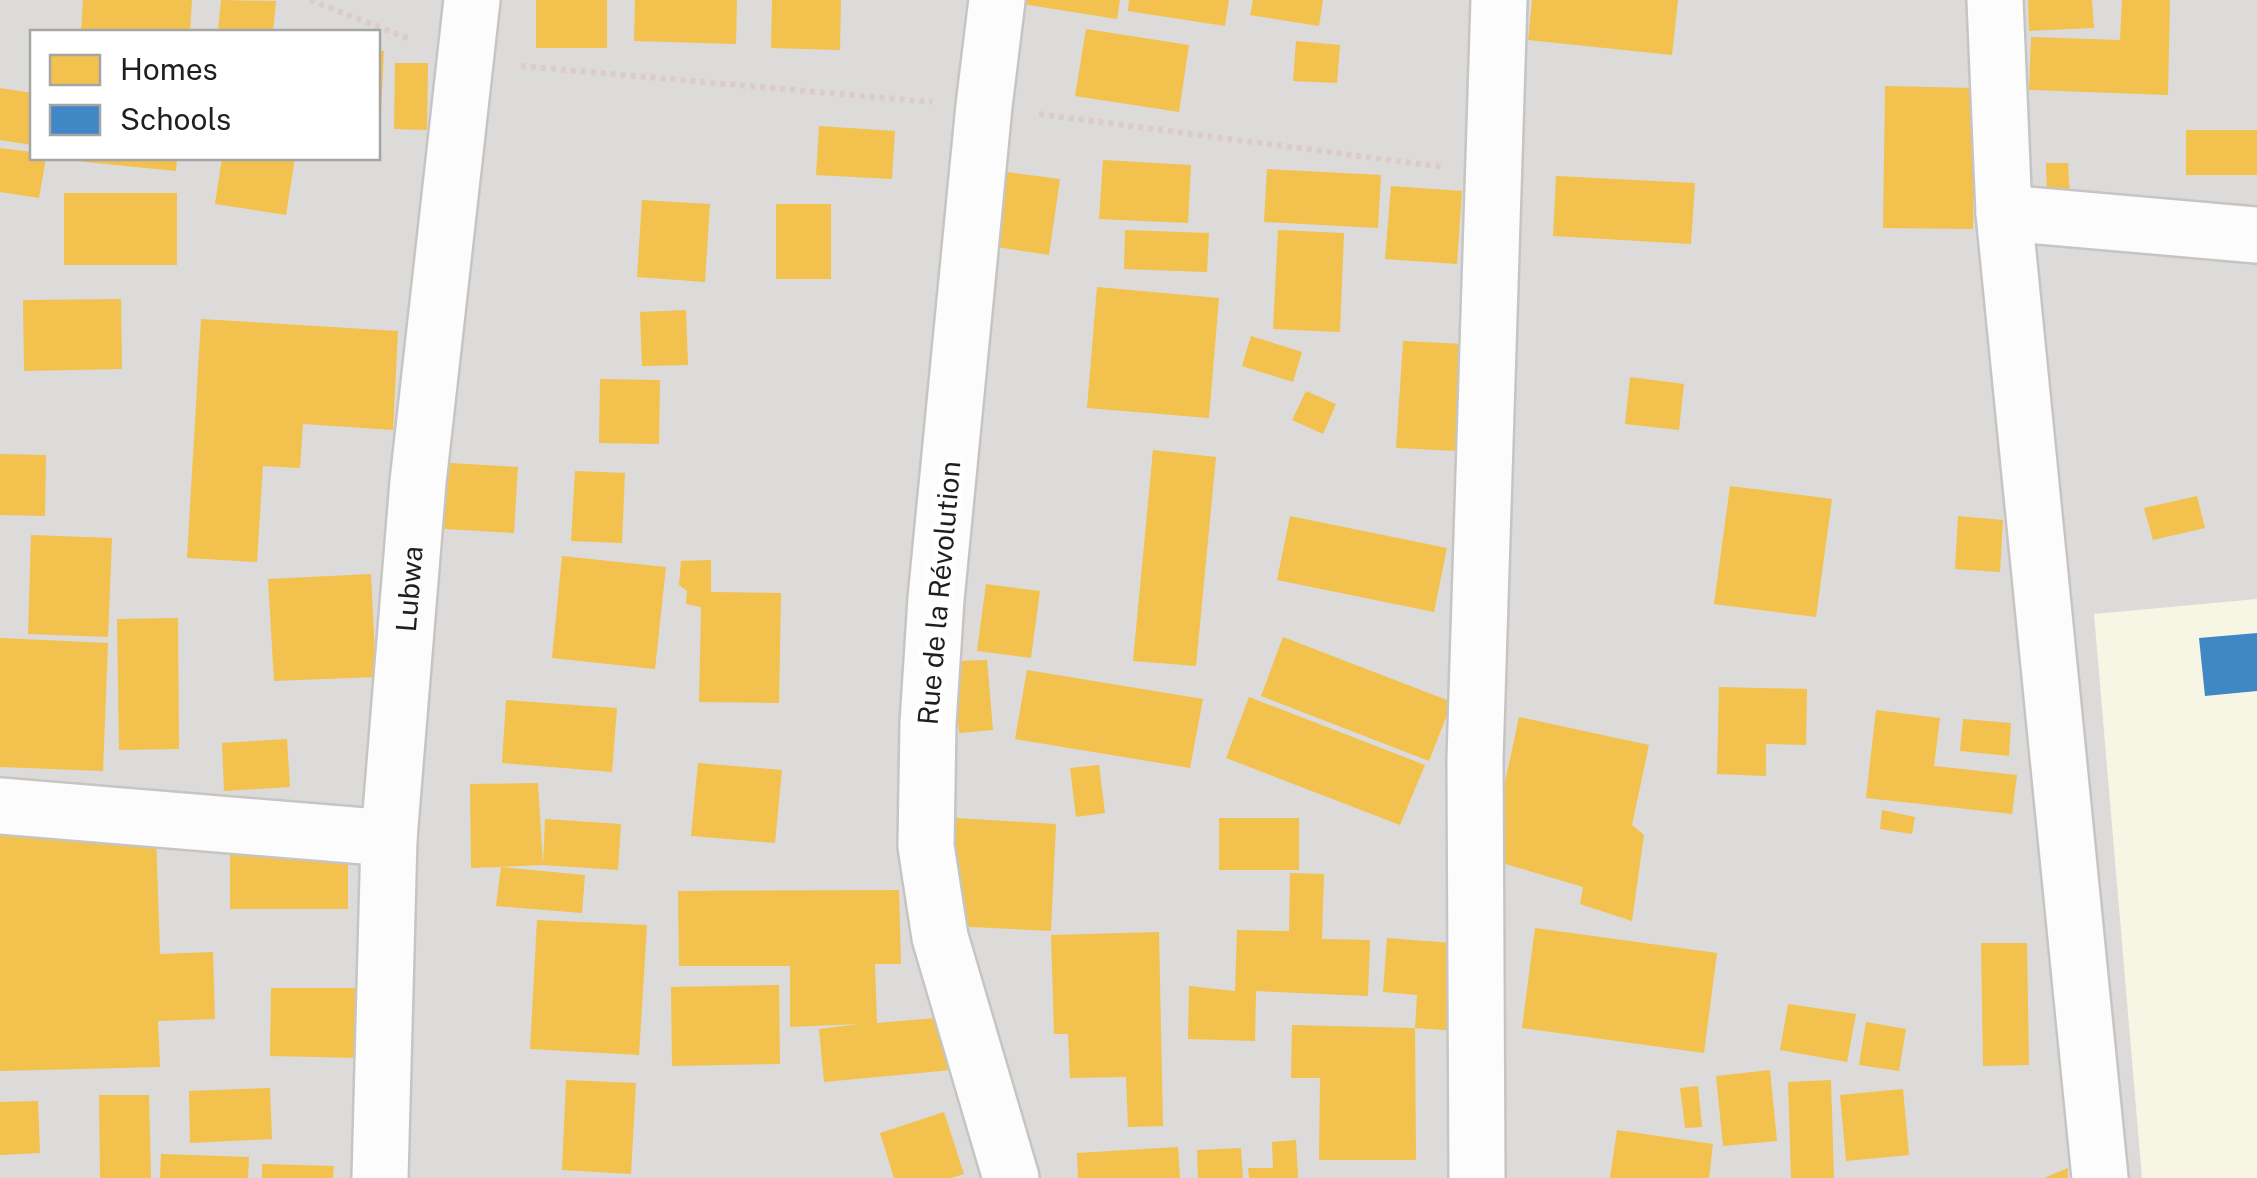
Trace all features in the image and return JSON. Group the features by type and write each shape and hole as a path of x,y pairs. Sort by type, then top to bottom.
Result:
{"street":[{"name":"Lubwa","path":"380,1178 389,838 418,482 472,0"},
{"name":"Rue de la Révolution","path":"997,0 936,599 926,846 940,937 1011,1178"},
{"path":"1476,1178 1475,758 1499,0"},
{"path":"1995,0 2004,213 2100,1178"},
{"path":"2004,213 2257,235"},
{"path":"0,806 389,838"}],"path":[{"path":"310,0 464,61 984,106 1494,173"}],"shaded area":[{"path":"0,0 2257,0 2257,1178 0,1178"},
{"path":"2257,599 2257,1178 2142,1178 2094,614"}],"building: Homes":[{"path":"83,0 192,0 190,30 81,30"},
{"path":"221,0 276,1 273,30 218,30"},
{"path":"536,0 607,0 607,48 536,48"},
{"path":"635,0 737,0 736,44 634,41"},
{"path":"772,0 841,0 840,50 771,48"},
{"path":"1009,0 1120,0 1117,19"},
{"path":"1129,0 1229,0 1225,26 1128,11"},
{"path":"1253,0 1323,0 1319,26 1250,15"},
{"path":"1532,0 1678,0 1672,55 1528,40"},
{"path":"2028,0 2092,0 2094,28 2029,31"},
{"path":"2122,0 2170,0 2168,95 2029,90 2031,37 2120,40"},
{"path":"1086,29 1189,45 1179,112 1075,96"},
{"path":"1296,41 1340,45 1337,83 1293,81"},
{"path":"380,51 384,51 381,112"},
{"path":"395,63 428,63 427,130 394,129"},
{"path":"1885,86 1975,88 1973,229 1883,228"},
{"path":"0,88 30,93 30,145 0,140"},
{"path":"819,126 895,131 892,179 816,175"},
{"path":"2186,130 2257,130 2257,175 2186,175"},
{"path":"0,148 30,152 30,160 46,160 39,198 0,192"},
{"path":"66,160 177,160 176,171"},
{"path":"222,160 295,160 286,215 215,204"},
{"path":"1103,160 1191,165 1188,223 1099,219"},
{"path":"2046,163 2068,163 2070,198 2047,199"},
{"path":"1267,169 1381,175 1378,228 1264,222"},
{"path":"1000,171 1060,179 1049,255 989,246"},
{"path":"1556,176 1695,183 1691,244 1553,236"},
{"path":"1391,186 1462,191 1457,264 1385,259"},
{"path":"64,193 177,193 177,265 64,265"},
{"path":"642,200 710,204 705,282 637,277"},
{"path":"776,204 831,204 831,279 776,279"},
{"path":"1125,230 1209,233 1207,272 1124,269"},
{"path":"1278,230 1344,233 1340,332 1273,329"},
{"path":"1097,287 1219,298 1209,418 1087,408"},
{"path":"121,299 122,369 24,371 23,300"},
{"path":"686,310 688,365 642,366 640,312"},
{"path":"201,319 398,331 393,430 303,424 300,468 263,466 257,562 187,558"},
{"path":"1251,336 1302,352 1293,382 1242,366"},
{"path":"1403,341 1464,344 1458,451 1396,448"},
{"path":"1630,377 1684,384 1679,430 1625,424"},
{"path":"600,379 660,380 659,444 599,443"},
{"path":"1306,391 1336,404 1323,434 1292,420"},
{"path":"1153,450 1216,457 1196,666 1133,661"},
{"path":"0,454 46,455 45,516 0,515"},
{"path":"434,462 518,467 514,533 429,528"},
{"path":"575,471 625,473 622,543 571,541"},
{"path":"1730,486 1832,499 1816,617 1714,604"},
{"path":"2197,496 2205,528 2153,540 2144,508"},
{"path":"1290,516 1447,548 1434,612 1277,580"},
{"path":"1958,516 2003,520 2000,572 1955,569"},
{"path":"31,535 112,538 108,637 28,634"},
{"path":"562,556 666,567 655,669 552,658"},
{"path":"711,560 711,592 781,593 779,703 699,702 701,607 686,604 687,591 679,585 681,561"},
{"path":"371,574 376,677 274,681 268,579"},
{"path":"986,584 1040,591 1031,658 977,651"},
{"path":"178,618 179,749 119,750 117,619"},
{"path":"1283,637 1452,702 1429,761 1261,696"},
{"path":"0,638 108,643 103,771 0,767"},
{"path":"987,660 993,730 959,733 953,661"},
{"path":"1027,670 1203,699 1190,768 1015,739"},
{"path":"1719,687 1807,689 1806,745 1766,744 1766,776 1717,774"},
{"path":"1249,697 1425,765 1400,825 1226,758"},
{"path":"506,700 617,708 612,772 502,763"},
{"path":"1876,710 1940,718 1934,766 2017,775 2012,814 1866,798"},
{"path":"1519,717 1649,745 1632,825 1644,835 1632,921 1580,904 1583,887 1499,862 1502,796"},
{"path":"1963,719 2011,723 2009,756 1960,751"},
{"path":"287,739 290,787 224,791 222,743"},
{"path":"698,763 782,770 775,843 691,836"},
{"path":"1099,765 1105,813 1076,817 1070,768"},
{"path":"538,783 543,865 471,868 470,784"},
{"path":"1882,810 1915,817 1912,834 1880,829"},
{"path":"956,818 1056,824 1051,931 950,926"},
{"path":"1219,818 1299,818 1299,870 1219,870"},
{"path":"545,819 621,824 618,870 543,865"},
{"path":"156,833 160,954 213,952 215,1019 158,1021 160,1067 0,1071 0,836"},
{"path":"230,847 348,847 348,909 230,909"},
{"path":"501,867 585,875 582,913 496,906"},
{"path":"1290,873 1324,874 1322,939 1370,940 1368,996 1256,991 1255,1041 1188,1039 1189,986 1235,991 1237,930 1289,931"},
{"path":"899,890 901,964 875,964 877,1023 947,1017 951,1070 824,1082 819,1029 859,1024 790,1027 790,966 679,966 678,891"},
{"path":"537,920 647,925 639,1055 530,1049"},
{"path":"1535,928 1717,953 1704,1053 1522,1028"},
{"path":"1159,932 1163,1126 1128,1127 1126,1077 1070,1078 1068,1034 1054,1034 1051,935"},
{"path":"1387,938 1466,944 1459,1031 1415,1028 1417,995 1383,992"},
{"path":"1981,943 2027,943 2029,1065 1983,1066"},
{"path":"779,985 780,1064 672,1066 671,987"},
{"path":"271,988 363,988 362,1058 270,1056"},
{"path":"1788,1004 1856,1014 1847,1062 1780,1050"},
{"path":"1866,1022 1906,1029 1899,1071 1859,1065"},
{"path":"1292,1025 1415,1028 1416,1160 1319,1160 1320,1078 1291,1078"},
{"path":"1770,1070 1777,1141 1723,1146 1716,1076"},
{"path":"566,1080 636,1083 631,1174 562,1170"},
{"path":"1831,1080 1834,1178 1791,1178 1788,1082"},
{"path":"1698,1086 1702,1127 1685,1128 1680,1088"},
{"path":"270,1088 272,1139 190,1143 189,1091"},
{"path":"1903,1089 1909,1155 1846,1161 1840,1095"},
{"path":"99,1095 149,1095 151,1178 100,1178"},
{"path":"38,1101 40,1153 0,1155 0,1102"},
{"path":"944,1112 964,1174 951,1178 894,1178 880,1133"},
{"path":"1617,1130 1713,1144 1709,1178 1610,1178"},
{"path":"1296,1140 1298,1178 1249,1178 1248,1168 1273,1168 1272,1142"},
{"path":"1178,1147 1180,1178 1078,1178 1077,1153"},
{"path":"1241,1148 1243,1178 1198,1178 1197,1150"},
{"path":"161,1154 249,1157 248,1178 160,1178"},
{"path":"262,1164 334,1166 333,1178 262,1178"},
{"path":"2068,1168 2068,1178 2044,1178"}],"building: Schools":[{"path":"2257,633 2257,691 2205,696 2199,638"}]}
